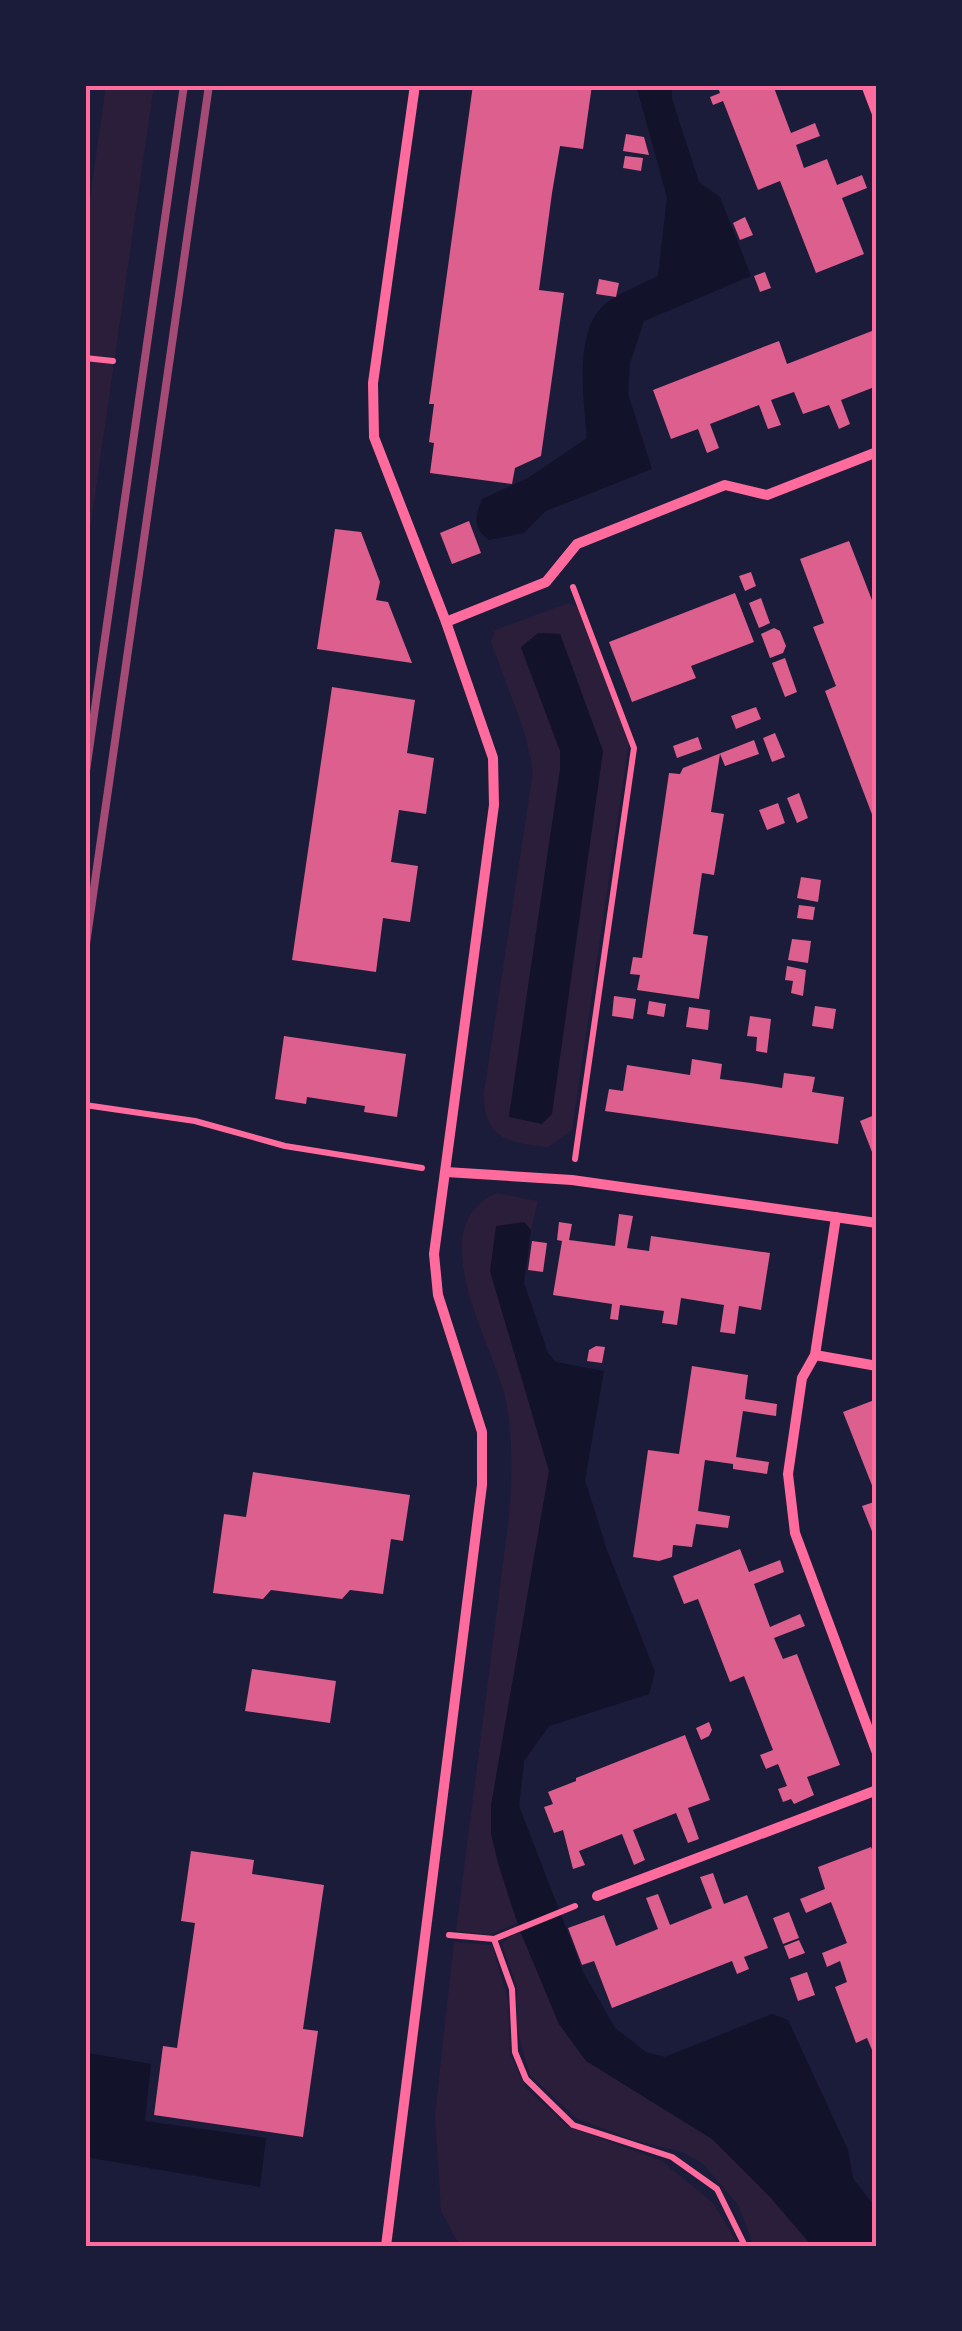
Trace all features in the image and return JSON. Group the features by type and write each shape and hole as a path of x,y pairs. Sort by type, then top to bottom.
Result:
{"street":[{"path":"386,2246 482,1485 482,1432 438,1295 434,1254 494,804 493,758 446,622 374,437 373,383 415,85"},
{"path":"866,85 877,114"},
{"path":"446,622 546,582 577,544 726,486 767,495 877,452"},
{"path":"446,1172 572,1180 877,1224"},
{"path":"836,1218 815,1355 802,1378 788,1474 796,1533 877,1753"},
{"path":"815,1355 877,1366"},
{"path":"596,1896 877,1790"}],"path":[{"path":"85,358 112,362"},
{"path":"562,563 634,748 572,1180"},
{"path":"85,1105 195,1122 285,1146 446,1172"},
{"path":"428,1932 494,1939 559,1912"},
{"path":"494,1939 512,1989 515,2052 526,2080 573,2124 672,2157 717,2190 745,2246"}],"shaded area":[{"path":"106,85 154,85 85,565 85,233"},
{"path":"636,85 672,85 672,99 699,182 720,197 751,276 644,321 630,363 628,394 652,469 546,511 524,533 489,540 476,522 482,499 528,478 587,438 583,369 593,319 614,298 658,276 667,197"},
{"path":"568,603 577,607 629,742 572,1130 549,1147 501,1136 493,1129 485,1108 484,1092 533,772 525,734 491,642 495,630","holes":["538,633 560,634 603,752 543,1123 509,1116 560,751 521,648"]},
{"path":"538,633 560,634 603,751 552,1114 542,1124 509,1117 560,770 560,751 521,647"},
{"path":"497,1193 538,1201 531,1230 524,1222 490,1271 549,1471 491,1806 498,1863 517,1923 490,1935 456,1931 510,1508 511,1441 506,1401 477,1320 462,1259 464,1232 474,1209"},
{"path":"524,1222 531,1230 524,1283 548,1353 556,1362 604,1371 585,1480 607,1550 655,1672 649,1694 549,1726 524,1761 519,1806 583,1972 615,2028 646,2052 665,2057 772,2014 788,2020 848,2150 853,2178 877,2210 877,2246 812,2246 712,2139 586,2061 559,2024 521,1933 491,1834 491,1806 549,1471 490,1271 496,1226"},
{"path":"521,1933 559,2024 712,2139 812,2246 754,2246 738,2205 702,2163 682,2152 630,2139 577,2119 530,2075 517,2030 517,1988 502,1944"},
{"path":"454,1942 492,1945 508,2000 510,2054 526,2088 567,2126 662,2161 713,2203 739,2246 465,2246 456,2239 441,2211 435,2114"},
{"path":"88,2053 151,2064 145,2121 266,2138 260,2187 85,2157"}],"building":[{"path":"473,85 592,85 583,149 560,146 552,193 539,290 564,293 541,456 515,468 512,484 430,473 434,404 429,404"},
{"path":"717,85 773,85 791,133 815,123 820,136 796,145 804,168 827,159 837,185 862,175 867,188 842,198 864,254 816,273 780,181 758,190 723,101 713,105 710,97 720,93"},
{"path":"626,134 644,137 649,155 623,151"},
{"path":"625,156 643,158 641,171 623,168"},
{"path":"745,217 753,235 740,240 733,223"},
{"path":"765,272 771,288 760,292 754,276"},
{"path":"599,279 619,283 616,297 596,294"},
{"path":"877,329 877,386 841,400 850,424 839,429 829,405 803,414 794,392 771,400 781,425 768,429 759,405 710,424 719,448 707,453 698,429 671,439 653,390 779,341 787,364"},
{"path":"469,521 481,553 452,564 440,533"},
{"path":"335,529 361,532 380,582 376,600 388,602 412,663 317,649"},
{"path":"849,541 877,613 877,815 873,817 825,691 836,686 813,627 824,623 800,559"},
{"path":"751,572 756,586 745,591 739,576"},
{"path":"735,593 754,642 691,666 696,678 632,702 609,642"},
{"path":"761,598 770,623 759,628 749,603"},
{"path":"774,628 780,631 786,646 783,653 770,658 761,634"},
{"path":"785,658 797,692 785,697 772,663"},
{"path":"332,687 415,700 407,753 434,758 426,814 399,810 391,862 418,866 410,922 383,918 376,972 292,960"},
{"path":"756,707 761,719 736,729 731,716"},
{"path":"775,733 785,757 772,762 763,738"},
{"path":"698,737 702,749 677,758 673,746"},
{"path":"754,740 759,754 725,766 720,754 711,812 724,814 714,875 702,873 693,934 708,936 699,999 637,990 640,975 630,974 633,957 642,958 669,773 680,774 683,768"},
{"path":"799,793 808,818 797,823 787,798"},
{"path":"778,803 785,823 767,830 759,810"},
{"path":"801,877 821,880 818,902 797,898"},
{"path":"799,905 815,907 813,920 797,918"},
{"path":"792,939 811,941 808,963 788,960"},
{"path":"787,966 806,970 803,996 791,993 793,981 785,980"},
{"path":"614,996 636,999 633,1019 612,1016"},
{"path":"649,1001 666,1004 664,1017 647,1014"},
{"path":"815,1006 836,1009 833,1029 812,1026"},
{"path":"689,1007 710,1010 708,1030 686,1027"},
{"path":"750,1016 771,1019 767,1053 756,1051 757,1037 747,1036"},
{"path":"284,1036 406,1054 397,1117 364,1112 365,1106 307,1097 306,1104 275,1099"},
{"path":"692,1059 722,1064 720,1079 782,1088 784,1073 815,1077 812,1092 844,1097 838,1144 605,1111 609,1089 623,1091 627,1065 690,1075"},
{"path":"877,1114 877,1165 860,1121"},
{"path":"619,1214 633,1216 627,1248 649,1251 651,1236 770,1253 761,1310 739,1306 735,1334 720,1332 724,1305 681,1298 677,1325 662,1323 664,1311 620,1305 618,1320 610,1319 612,1304 553,1295 562,1241 557,1240 559,1222 572,1224 569,1240 615,1246"},
{"path":"532,1241 547,1243 543,1272 528,1270"},
{"path":"605,1347 602,1363 587,1361 589,1350"},
{"path":"692,1366 748,1375 745,1399 777,1404 776,1416 743,1411 736,1457 769,1462 767,1474 705,1460 698,1511 730,1516 728,1528 696,1524 692,1547 673,1545 672,1557 659,1561 633,1557 648,1450 679,1454"},
{"path":"877,1399 877,1498 843,1412"},
{"path":"253,1472 410,1495 403,1541 391,1539 383,1594 350,1590 342,1599 271,1590 263,1599 213,1593 224,1514 246,1517"},
{"path":"877,1501 877,1544 862,1506"},
{"path":"740,1549 749,1572 780,1560 784,1572 754,1584 770,1627 800,1614 805,1626 774,1638 783,1659 797,1654 840,1765 807,1777 814,1795 794,1804 791,1799 783,1802 778,1789 787,1786 778,1764 766,1769 760,1755 773,1750 744,1676 730,1682 698,1599 684,1604 673,1576"},
{"path":"252,1669 336,1681 330,1723 245,1711"},
{"path":"709,1722 712,1730 701,1740 696,1728"},
{"path":"685,1735 710,1800 688,1808 699,1839 688,1843 676,1813 633,1830 645,1860 634,1865 622,1834 579,1851 585,1865 573,1869 563,1830 554,1833 544,1807 553,1804 548,1792"},
{"path":"871,1847 877,1862 877,2062 867,2038 856,2043 835,1987 847,1982 840,1961 827,1967 822,1953 847,1943 831,1902 806,1913 800,1899 825,1889 818,1867"},
{"path":"191,1851 254,1860 252,1874 324,1885 303,2029 318,2031 303,2137 154,2115 163,2046 177,2048 195,1923 181,1921"},
{"path":"713,1873 724,1904 747,1895 768,1948 744,1957 749,1969 737,1974 732,1961 612,2008 594,1961 582,1965 568,1928 604,1915 616,1946 658,1929 646,1898 658,1894 670,1925 712,1908 700,1877"},
{"path":"789,1912 799,1938 783,1944 773,1918"},
{"path":"799,1940 805,1953 789,1959 784,1946"},
{"path":"807,1972 815,1995 798,2001 790,1978"}],"railway":[{"path":"85,778 184,85"},
{"path":"85,951 209,85"}]}
